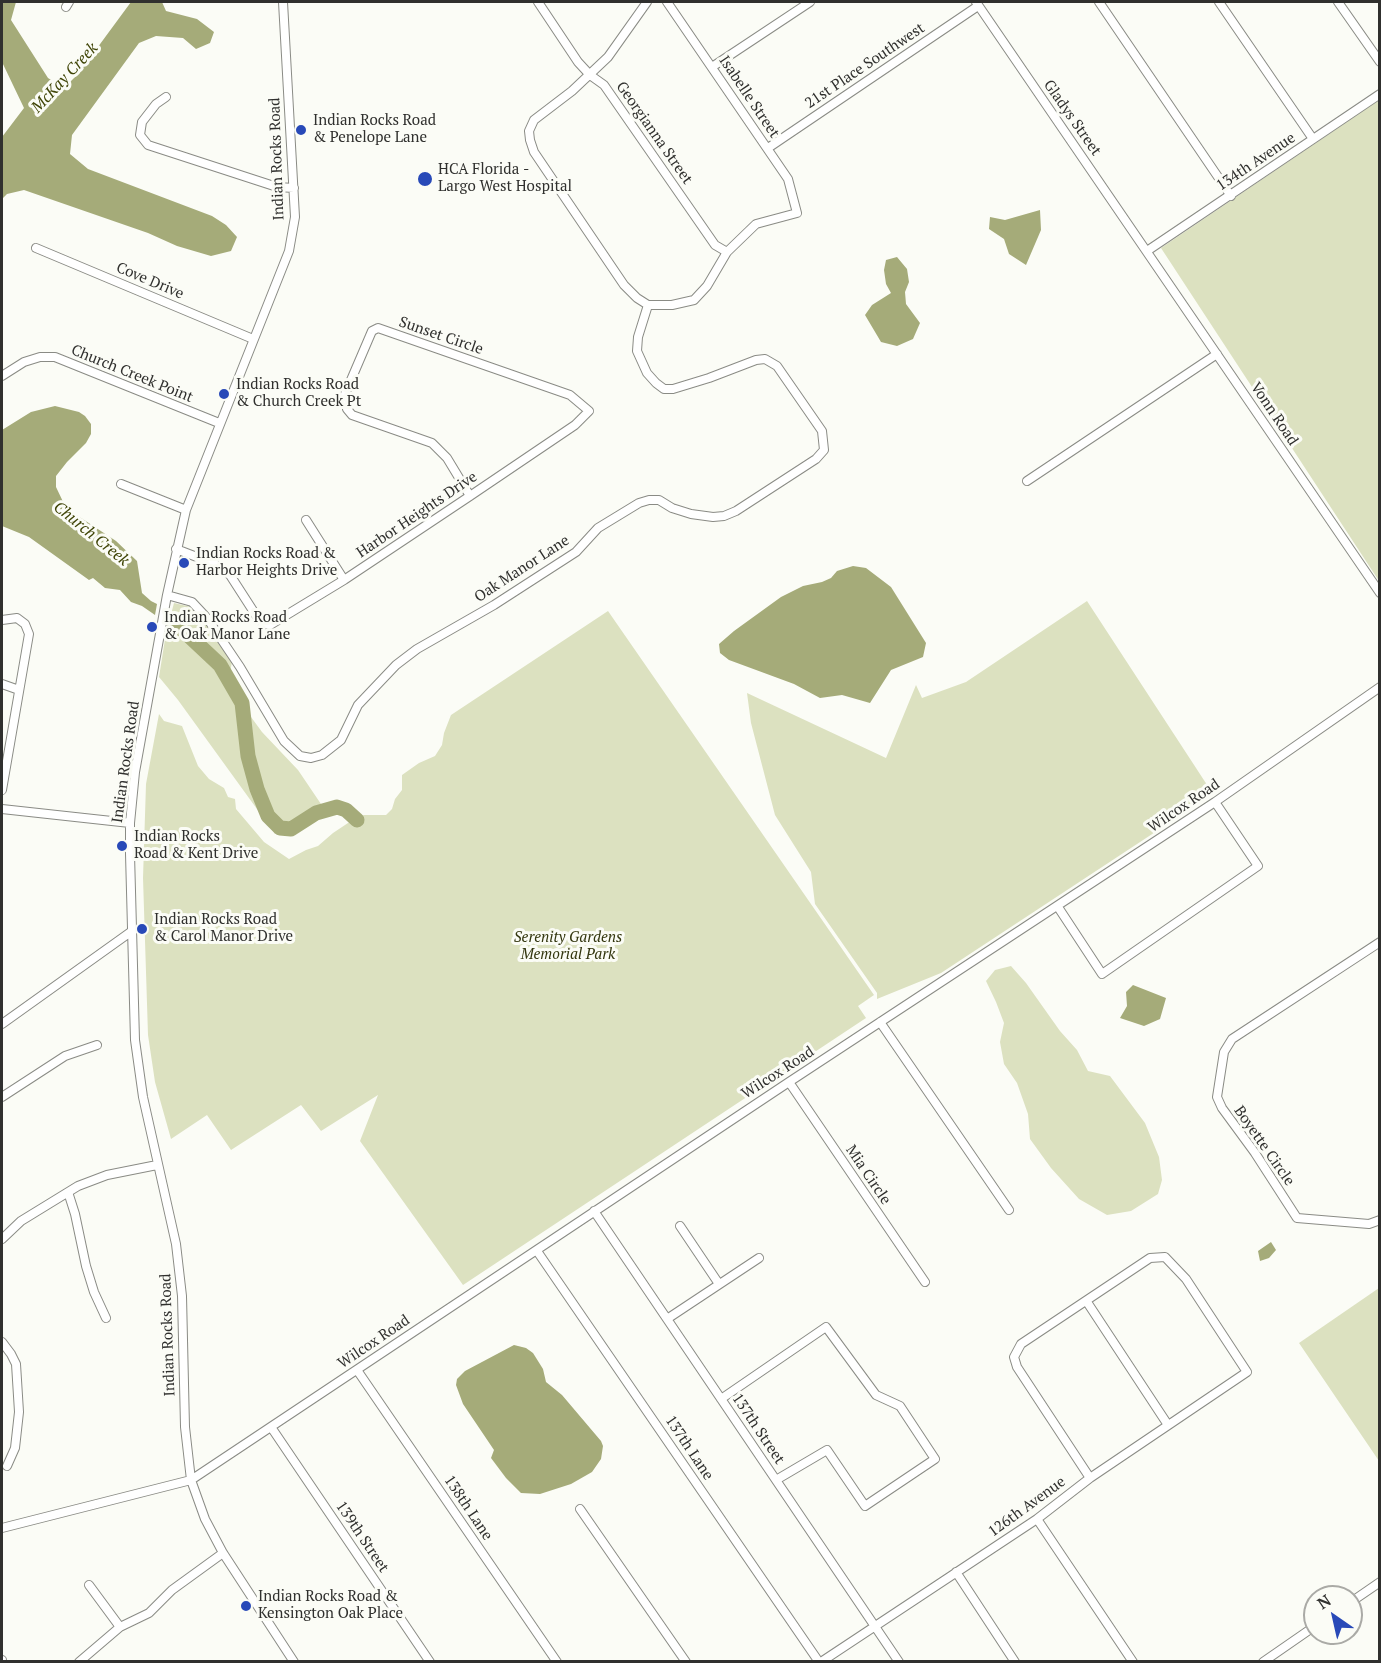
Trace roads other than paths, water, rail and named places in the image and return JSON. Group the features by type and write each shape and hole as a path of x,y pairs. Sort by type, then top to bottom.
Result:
{"street":[{"name":"Indian Rocks Road","path":"283,2 294,188 294,217 289,251 186,510 167,595 135,772 130,824 138,1068 157,1165 176,1244 182,1296 184,1426 191,1480 205,1519 223,1553 294,1662"},
{"name":"Georgianna Street","path":"538,2 578,62 604,85 715,245 727,252"},
{"path":"647,2 608,57 590,75 534,120 529,131 530,140 534,152 624,285 648,305 672,305 694,300 706,286 727,252"},
{"name":"Isabelle Street","path":"667,2 788,179 797,213 756,224 727,252"},
{"path":"712,67 810,2"},
{"path":"1099,2 1231,196"},
{"path":"1219,2 1313,139"},
{"path":"1338,2 1380,62"},
{"name":"21st Place Southwest","path":"768,148 977,4"},
{"name":"Gladys Street","path":"977,4 1147,250"},
{"name":"134th Avenue","path":"1147,250 1231,196 1380,94"},
{"path":"166,98 156,104 142,122 140,135 148,145 277,187 294,188"},
{"name":"Cove Drive","path":"36,248 253,339"},
{"name":"Vonn Road","path":"1147,250 1380,592"},
{"name":"Oak Manor Lane","path":"167,595 192,602 207,618 240,667 284,741 300,756 311,758 322,755 341,740 358,705 376,684 417,648 494,605 567,558 576,552 598,528 639,503 659,500 672,508 691,514 724,516 736,511 816,459 824,450 822,431 777,366 765,359 756,360 673,389 664,389 656,383 646,373 638,351 638,337 648,305"},
{"name":"Sunset Circle","path":"470,496 447,458 432,443 352,415 347,409 345,393 372,331 378,328 570,395 589,411"},
{"path":"1027,481 1217,354"},
{"name":"Church Creek Point","path":"2,376 24,362 40,357 55,357 219,423"},
{"name":"Harbor Heights Drive","path":"176,549 215,564 230,575 259,620 265,624 276,623 575,425 589,411"},
{"path":"121,484 186,510"},
{"path":"306,520 344,580"},
{"path":"2,620 17,618 25,624 29,634 2,790"},
{"path":"2,684 19,690"},
{"name":"Wilcox Road","path":"2,1528 191,1480 789,1082 1058,907 1215,802 1380,687"},
{"path":"1058,907 1102,974 1258,866 1215,802"},
{"path":"2,809 130,824"},
{"path":"2,1024 132,932"},
{"name":"Boyette Circle","path":"1380,942 1232,1040 1224,1052 1217,1097 1222,1108 1255,1153 1297,1218 1369,1224 1380,1220"},
{"path":"880,1023 1009,1210"},
{"path":"2,1097 65,1056 97,1045"},
{"name":"Mia Circle","path":"789,1082 925,1282"},
{"path":"2,1239 21,1221 68,1192 107,1175 157,1165"},
{"path":"68,1192 94,1293 106,1318"},
{"name":"137th Street","path":"594,1211 899,1662"},
{"path":"680,1226 719,1284"},
{"name":"137th Lane","path":"537,1251 820,1662"},
{"name":"126th Avenue","path":"820,1662 1037,1519 1090,1478 1247,1372 1185,1280 1165,1257 1150,1258 1087,1302"},
{"path":"667,1319 759,1258"},
{"path":"1090,1478 1017,1367 1014,1357 1021,1344 1087,1302 1168,1425"},
{"path":"721,1399 826,1327 876,1395 900,1406 935,1459 865,1506 827,1450 776,1480"},
{"path":"2,1342 16,1364 19,1412 15,1448 7,1466"},
{"name":"138th Lane","path":"357,1370 557,1662"},
{"name":"139th Street","path":"271,1427 430,1662"},
{"path":"580,1509 686,1662"},
{"path":"1037,1519 1133,1662"},
{"path":"80,1662 120,1627 149,1613 172,1590 223,1553"},
{"path":"956,1572 1015,1662"},
{"path":"1363,1594 1380,1582"},
{"path":"89,1585 120,1627"},
{"path":"1263,1662 1303,1634"}],"water":[{"path":"2,2 16,2 11,20 48,78 56,83 69,83 78,74 131,2 162,2 166,11 197,19 214,32 210,43 196,49 183,38 156,36 139,43 72,135 70,154 88,169 212,216 226,225 237,237 231,251 211,256 177,246 148,233 24,190 7,194 2,199 2,137 24,108 2,62"},
{"path":"1040,210 1041,230 1026,265 1009,254 1004,239 989,229 990,217 1005,220"},
{"path":"897,257 907,269 909,282 905,292 906,304 920,323 913,339 897,346 881,342 865,315 872,305 891,293 886,284 884,270 886,260"},
{"path":"55,406 79,412 91,424 91,434 86,443 56,476 56,487 66,508 116,541 137,561 142,593 157,604 155,615 131,602 120,590 105,588 93,578 89,580 29,537 2,526 2,430 31,412"},
{"path":"853,566 866,568 891,587 926,643 923,657 891,670 870,703 842,695 820,698 794,684 729,660 720,653 719,644 781,597 803,586 822,582 831,578 837,571"},
{"path":"1133,985 1166,998 1160,1019 1144,1026 1120,1018 1127,1006 1126,992"},
{"path":"1271,1242 1276,1250 1269,1258 1260,1261 1258,1251"},
{"path":"514,1345 526,1348 533,1353 543,1369 546,1382 562,1395 603,1446 601,1459 592,1472 571,1484 540,1494 521,1493 506,1478 491,1458 494,1450 463,1404 456,1385 457,1379 465,1371"}],"waterway":[{"name":"Church Creek","path":"171,619 220,665 242,703 248,756 257,789 268,816 280,828 291,829 316,813 337,807 346,810 357,820"}],"place":[{"name":"Indian Rocks Road & Penelope Lane","path":"301,130"},
{"name":"HCA Florida - Largo West Hospital","path":"425,179"},
{"name":"Indian Rocks Road & Church Creek Pt","path":"224,394"},
{"name":"Indian Rocks Road & Harbor Heights Drive","path":"184,563"},
{"name":"Indian Rocks Road & Oak Manor Lane","path":"152,627"},
{"name":"Indian Rocks Road & Kent Drive","path":"122,846"},
{"name":"Indian Rocks Road & Carol Manor Drive","path":"142,929"},
{"name":"Indian Rocks Road & Kensington Oak Place","path":"246,1606"}],"water label":[{"name":"McKay Creek","path":"65,78"}],"park label":[{"name":"Serenity Gardens Memorial Park","path":"568,946"}]}
